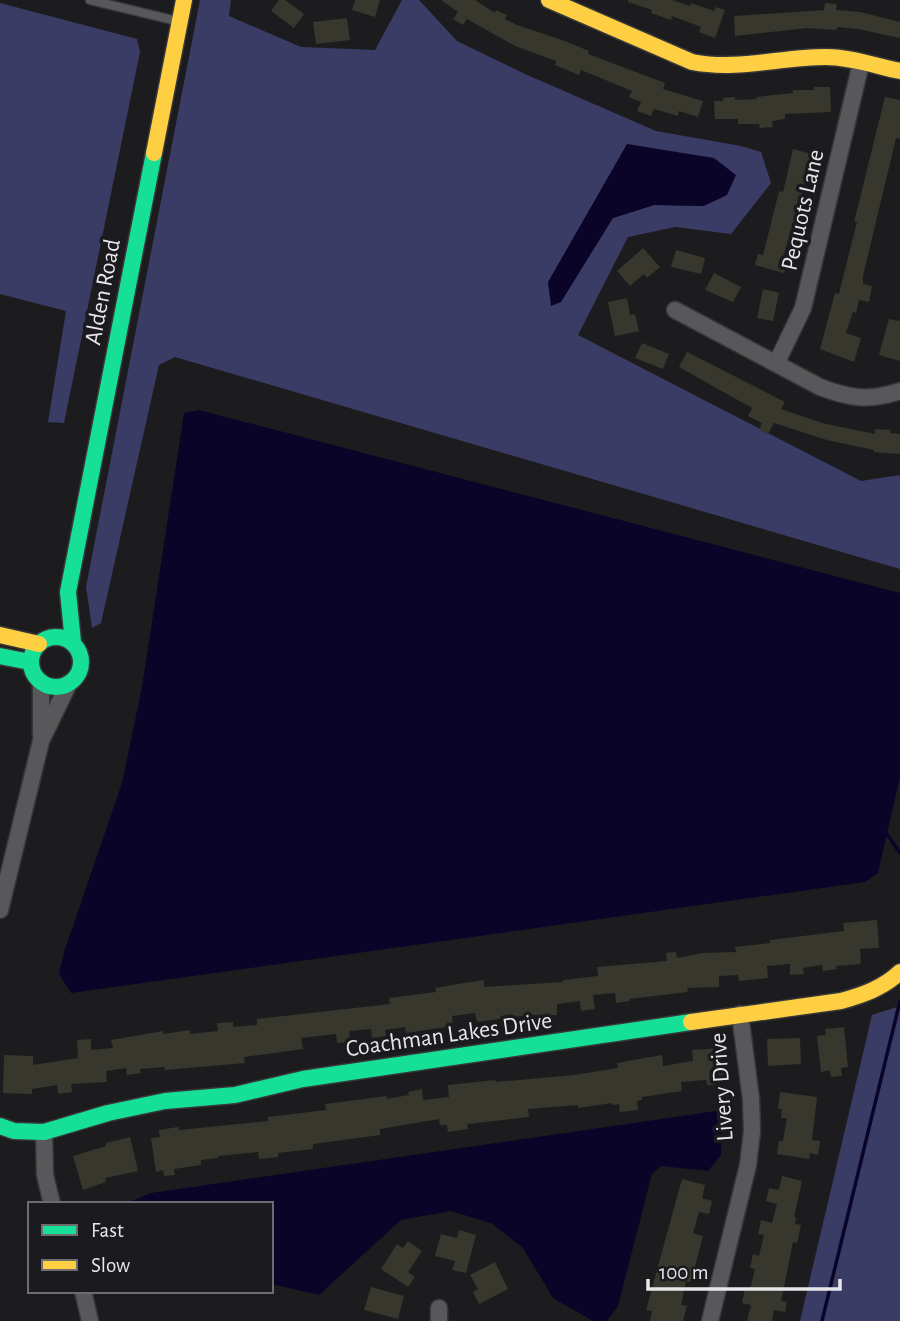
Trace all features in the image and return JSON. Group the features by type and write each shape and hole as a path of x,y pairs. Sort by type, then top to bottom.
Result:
{"street":[{"name":"Alden Road","path":"73,642 68,592 184,0"},
{"path":"559,2 692,62 707,66 723,68 799,58 831,57 900,71"},
{"name":"Pequots Lane","path":"777,362 803,308 861,63"},
{"path":"675,310 840,395 866,399 900,391"},
{"name":"Alden Road","path":"41,642 68,592"},
{"path":"0,635 41,642 58,636 73,642 81,659 76,677 69,683 60,687 50,686 33,675 30,662 32,654 41,642"},
{"path":"0,656 30,662"},
{"path":"41,682 41,741"},
{"path":"0,910 41,741 69,683"},
{"name":"Coachman Lakes Drive","path":"0,1126 14,1131 44,1132 108,1113 164,1101 235,1095 303,1079 740,1014 841,1002 864,995 889,982 900,972"},
{"name":"Livery Drive","path":"710,1321 748,1165 752,1131 751,1098 740,1014"},
{"path":"44,1132 46,1175 52,1202"},
{"path":"83,1293 90,1321"}],"lane":[{"path":"90,0 180,22"}],"shaded area":[{"path":"200,0 231,0 229,16 301,47 375,50 402,0 419,0 457,41 525,74 656,131 761,152 771,183 731,234 675,227 628,237 578,335 861,481 900,475 900,569 175,357 159,365 101,623 92,628 86,587","holes":["714,158 704,206 654,205 613,218"]},
{"path":"0,3 137,39 140,52 64,423 48,422 66,311 0,294"},
{"path":"627,144 714,158 736,175 727,195 704,206 654,205 613,218 561,302 551,306 548,282"},
{"path":"199,410 900,593 900,777 878,873 865,882 71,993 59,974 64,952 122,783 142,687 184,413"},
{"path":"900,1006 900,1321 800,1321 872,1015"},
{"path":"716,1111 722,1121 721,1155 708,1171 661,1166 652,1174 618,1306 607,1321 593,1321 553,1298 523,1248 491,1223 451,1211 401,1220 319,1295 273,1284 273,1202 130,1202 151,1193"}],"building":[{"path":"279,0 285,0 304,14 294,28 271,11"},
{"path":"355,0 380,0 375,17 352,10"},
{"path":"441,0 475,0 495,13 496,10 507,15 505,19 517,25 565,41 589,51 588,54 665,83 663,89 703,101 698,117 679,111 678,116 654,109 651,116 637,111 641,102 629,97 632,91 581,70 579,75 555,65 556,61 515,46 467,19 463,25 453,19 458,12"},
{"path":"628,0 672,0 714,11 716,7 725,10 715,38 699,32 701,27 672,16 671,20 651,13 652,10"},
{"path":"825,3 837,4 836,10 860,12 900,22 900,38 837,27 837,30 807,28 735,36 734,16 824,10"},
{"path":"347,18 350,40 316,44 313,22"},
{"path":"814,87 830,87 831,112 785,114 785,119 772,121 773,127 760,128 759,124 738,124 738,119 715,119 714,101 723,101 723,98 757,99 756,97 793,93 793,90 814,90"},
{"path":"885,97 900,100 900,139 896,138 863,276 863,284 872,286 869,302 859,300 846,333 861,338 854,362 820,349 835,293 839,294"},
{"path":"793,149 812,154 795,230 791,229 784,254 789,255 784,273 755,265 758,254 763,255"},
{"path":"643,248 660,267 647,278 644,274 630,286 617,271"},
{"path":"676,250 705,258 701,274 671,267"},
{"path":"714,273 741,287 733,302 705,290"},
{"path":"763,289 779,293 773,321 757,318"},
{"path":"627,298 630,315 635,314 639,331 615,336 608,302"},
{"path":"889,319 900,321 900,361 879,355"},
{"path":"642,343 669,354 663,369 635,358"},
{"path":"687,352 785,402 781,409 822,423 875,434 875,429 891,430 890,433 900,434 900,454 874,452 774,423 768,434 759,430 762,423 748,416 752,408 679,367"},
{"path":"877,920 879,948 860,949 861,964 836,966 837,969 823,971 822,965 803,968 804,974 790,975 790,964 767,966 768,978 739,981 738,975 719,976 719,987 687,988 688,992 616,1003 615,993 593,995 595,1009 581,1011 580,1001 557,1004 557,1015 529,1015 477,1022 475,1013 452,1016 453,1026 406,1033 405,1027 385,1030 386,1036 372,1038 371,1029 349,1031 351,1042 337,1043 336,1034 301,1038 303,1049 244,1057 245,1063 165,1070 164,1067 140,1069 141,1073 127,1075 126,1068 106,1071 107,1082 71,1084 72,1092 58,1094 57,1085 32,1089 32,1094 3,1093 4,1055 33,1056 33,1065 78,1058 77,1040 91,1039 91,1050 113,1048 111,1040 163,1031 163,1034 190,1030 190,1034 218,1031 217,1023 233,1022 233,1027 257,1025 257,1019 390,1004 389,998 436,992 435,988 484,980 484,987 563,982 598,976 597,967 667,961 666,953 676,952 677,958 703,953 736,952 735,947 844,931 843,923"},
{"path":"844,1027 848,1067 841,1068 842,1076 831,1077 830,1070 821,1072 817,1036 826,1035 825,1029"},
{"path":"800,1038 801,1064 768,1066 767,1039"},
{"path":"722,1048 724,1077 717,1077 718,1085 707,1085 706,1080 681,1082 682,1091 642,1097 642,1100 637,1101 638,1110 620,1112 619,1104 612,1103 578,1108 578,1105 528,1109 529,1117 467,1124 468,1129 448,1132 447,1125 440,1125 439,1119 380,1129 380,1135 313,1144 313,1149 278,1153 278,1157 259,1159 258,1152 218,1156 201,1160 201,1165 174,1169 175,1175 164,1176 163,1170 156,1172 151,1138 160,1137 159,1130 268,1121 268,1117 326,1110 325,1104 387,1096 387,1099 409,1095 408,1092 422,1089 423,1100 449,1097 448,1085 574,1075 618,1068 617,1063 662,1055 663,1066 693,1061 692,1050"},
{"path":"780,1092 817,1097 812,1140 820,1141 818,1155 810,1153 809,1159 777,1154 779,1141 783,1141 787,1118 781,1118 782,1109 778,1109"},
{"path":"130,1137 138,1171 105,1178 106,1182 83,1190 73,1156"},
{"path":"782,1176 802,1181 794,1217 795,1224 801,1225 797,1243 793,1242 781,1301 787,1302 785,1312 774,1310 772,1321 747,1321 751,1305 742,1303 745,1289 750,1290 755,1269 750,1268 753,1254 759,1256 764,1235 758,1234 761,1220 772,1223 777,1204 766,1201 769,1188 779,1190"},
{"path":"682,1179 705,1185 702,1198 712,1201 709,1214 699,1212 693,1233 703,1236 691,1282 686,1281 681,1305 687,1306 683,1321 650,1321 652,1311 646,1310"},
{"path":"459,1230 476,1235 466,1273 452,1270 455,1261 435,1256 441,1234 457,1238"},
{"path":"408,1241 422,1251 408,1272 415,1277 408,1287 381,1269 397,1244 403,1248"},
{"path":"495,1262 508,1289 479,1304 473,1292 478,1289 470,1275"},
{"path":"371,1287 404,1296 398,1319 364,1310"}],"waterway":[{"path":"887,834 900,853"},
{"path":"822,1321 900,1001"}],"traffic: fast":[{"path":"73,642 68,592 154,153"},
{"path":"56,637 74,644 81,662 74,680 56,687 38,680 31,662 38,644 56,637"},
{"path":"0,656 30,662"},
{"path":"0,1126 14,1131 44,1132 108,1113 165,1101 235,1095 303,1079 691,1022"}],"traffic: slow":[{"path":"154,153 184,0"},
{"path":"549,0 692,62 726,65 835,57 900,71"},
{"path":"0,635 39,644"},
{"path":"691,1022 841,1001 872,990 900,972"}]}
